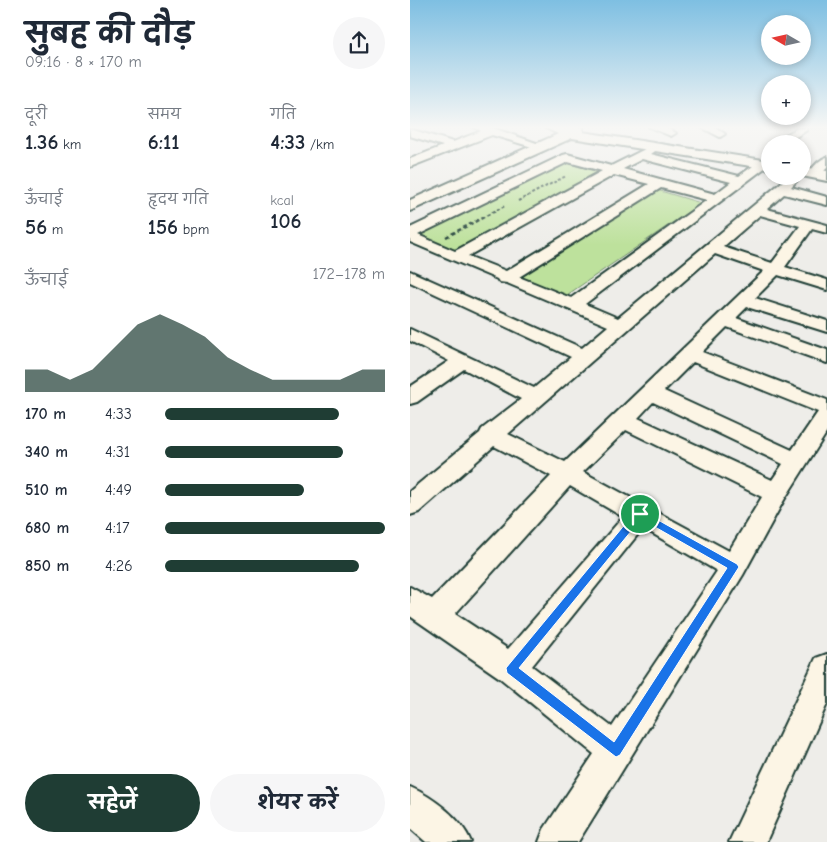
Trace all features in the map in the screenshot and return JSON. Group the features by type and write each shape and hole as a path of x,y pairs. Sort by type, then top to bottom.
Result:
{"street":[{"path":"410,206 499,166"},
{"path":"410,235 550,166"},
{"path":"599,166 718,199"},
{"path":"455,257 620,166"},
{"path":"684,166 742,181"},
{"path":"571,306 761,169"},
{"path":"506,279 660,183"},
{"path":"410,505 490,434 788,185"},
{"path":"782,189 827,202"},
{"path":"757,210 827,229"},
{"path":"616,751 511,668 422,608 567,474 690,354 775,269 809,224"},
{"path":"410,235 455,257 620,326"},
{"path":"713,248 827,285"},
{"path":"410,276 584,356"},
{"path":"744,300 827,327"},
{"path":"724,320 827,357"},
{"path":"410,334 535,397"},
{"path":"557,842 734,567 776,493 824,422 690,354"},
{"path":"410,397 462,361"},
{"path":"650,393 798,462"},
{"path":"623,420 776,493"},
{"path":"490,434 567,474 734,567"},
{"path":"511,668 640,514"},
{"path":"747,842 827,669"},
{"path":"410,805 453,842"}],"path":[{"path":"512,200 518,200 571,173"},
{"path":"518,200 521,204"},
{"path":"439,240 505,206 506,202"},
{"path":"505,206 509,208"}],"green space":[{"path":"551,166 578,166 600,173 457,252 415,235"},
{"path":"657,190 701,203 564,297 520,278"}],"route":[{"path":"640,514 734,567 616,751 511,668 640,514"}]}
